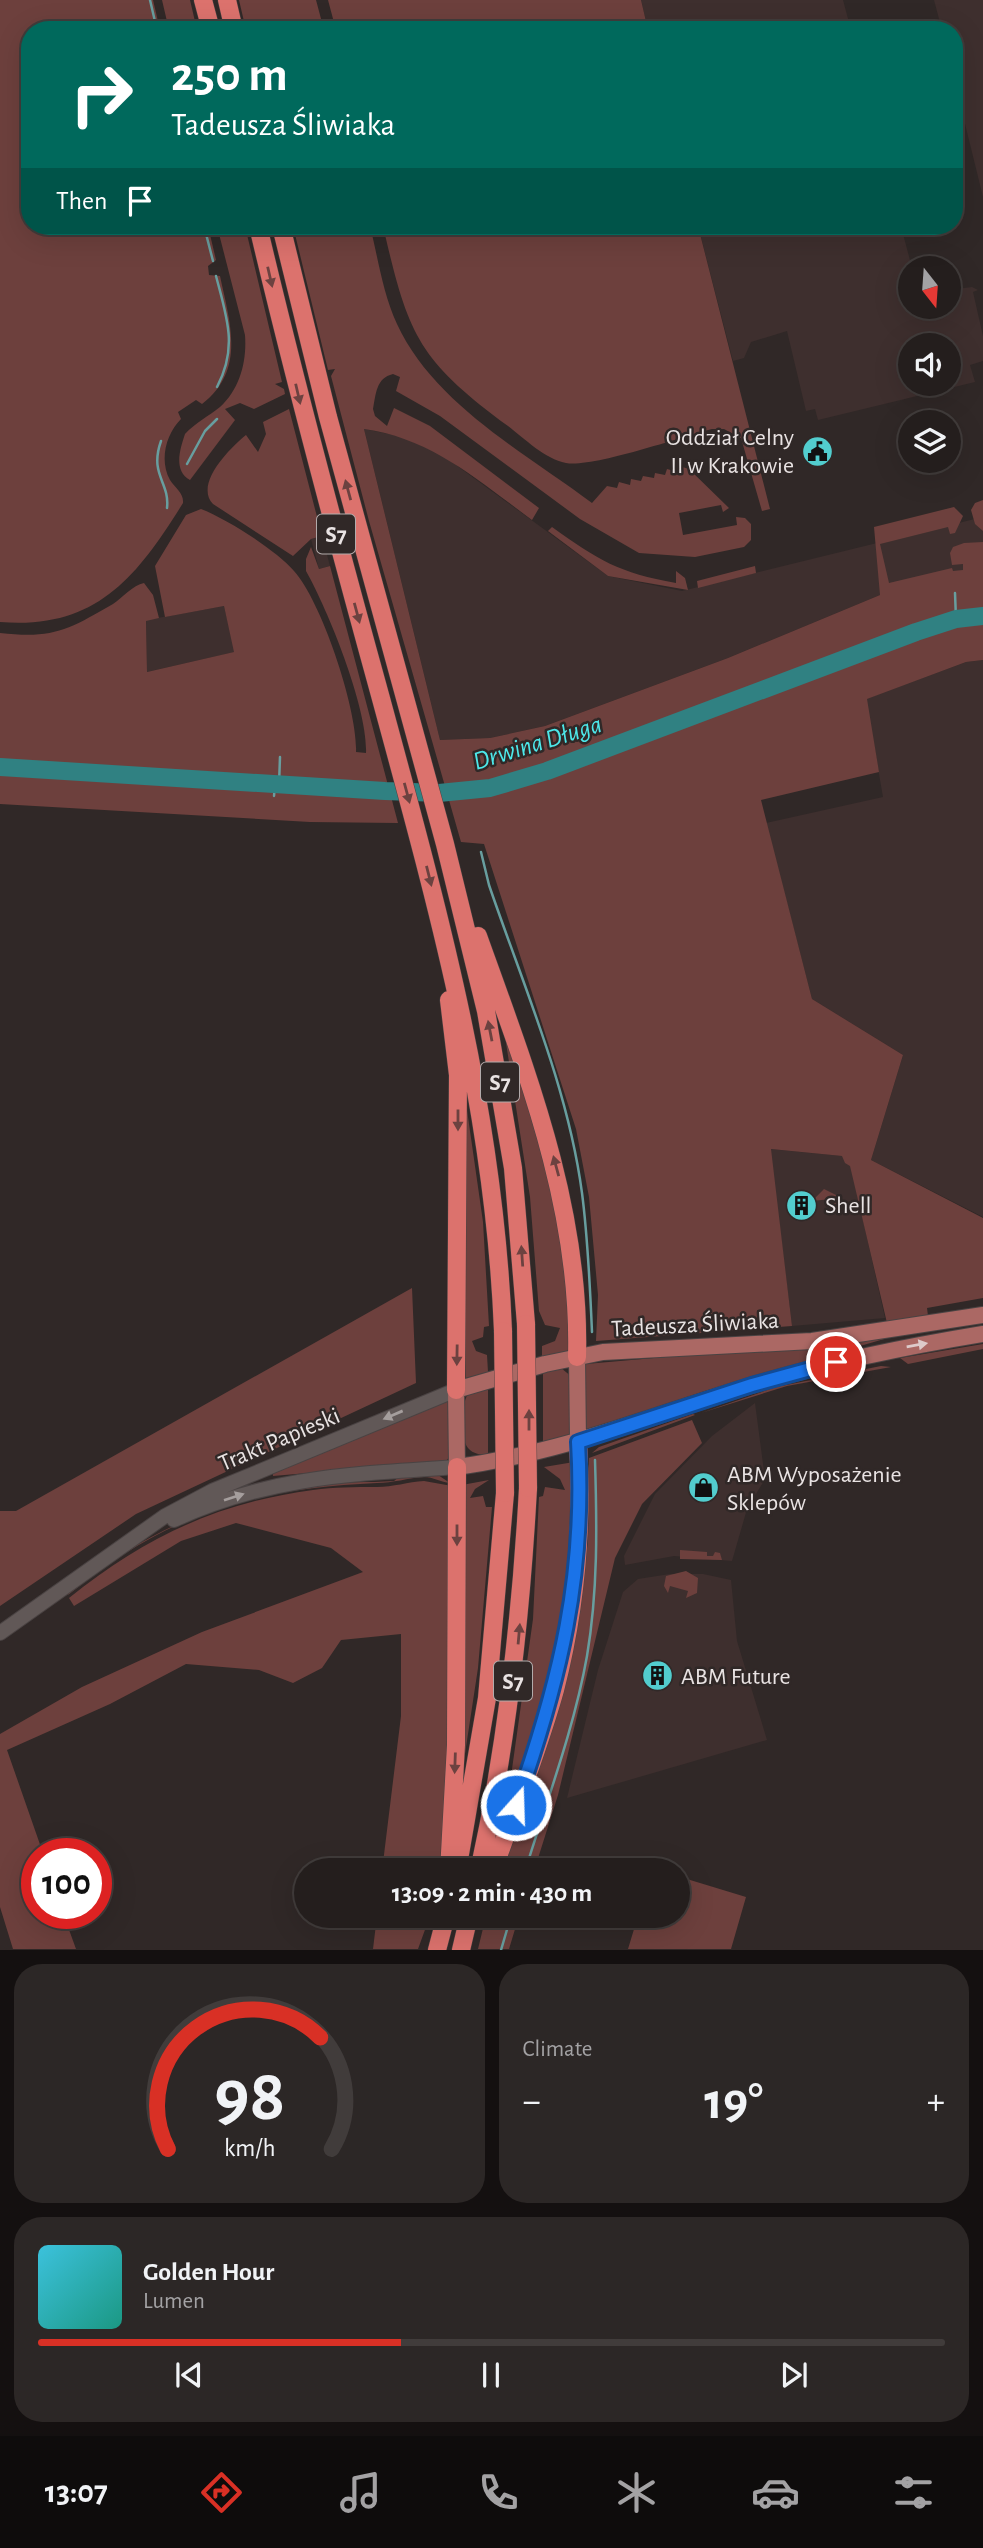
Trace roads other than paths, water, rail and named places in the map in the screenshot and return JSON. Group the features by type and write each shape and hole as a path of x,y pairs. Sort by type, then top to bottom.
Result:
{"highway":[{"path":"203,0 209,21"},
{"path":"227,0 232,21"},
{"name":"S7","path":"260,235 306,426 436,906 480,1097 496,1212 503,1331 505,1493 487,1698 458,1858"},
{"name":"S7","path":"283,235 328,416 445,844 486,1011 513,1168 526,1324 528,1489 518,1644 498,1780 482,1858"},
{"path":"445,844 554,1157 569,1232 577,1317 577,1357"},
{"path":"436,906 458,1075 456,1390"},
{"path":"497,1858 554,1690 566,1636 576,1571 578,1442"},
{"path":"450,1858 456,1745 457,1467"},
{"path":"437,1950 443,1928"},
{"path":"461,1950 467,1928"}],"main road":[{"name":"Tadeusza Śliwiaka","path":"456,1390 577,1357 657,1348 812,1340 983,1315"},
{"path":"456,1390 457,1467 519,1457 578,1442 798,1372 893,1349 983,1334"},
{"path":"577,1357 578,1442"}],"street":[{"name":"Trakt Papieski","path":"0,1633 165,1516 212,1491 456,1390"},
{"name":"Trakt Papieski","path":"125,1543 217,1503 294,1481 457,1467"}],"waterway":[{"path":"150,0 155,21"},
{"path":"206,235 213,261"},
{"path":"216,276 227,319 229,345 217,387"},
{"path":"187,464 205,431 217,419"},
{"path":"161,441 157,462 166,491 167,508"},
{"path":"955,593 956,619"},
{"name":"Drwina Długa","path":"0,767 385,791 439,793 490,788 547,771 916,632 956,619 983,616"},
{"path":"279,785 280,757"},
{"path":"274,796 275,784"},
{"path":"481,852 489,885 543,1037 566,1114 582,1193 592,1332"},
{"path":"529,1858 582,1683 591,1632 595,1583 595,1460"},
{"path":"501,1950 507,1928"}],"place":[{"name":"Oddział Celny II w Krakowie","path":"817,451"},
{"name":"Shell","path":"802,1205"},
{"name":"ABM Wyposażenie Sklepów","path":"704,1488"},
{"name":"ABM Future","path":"658,1676"}]}
